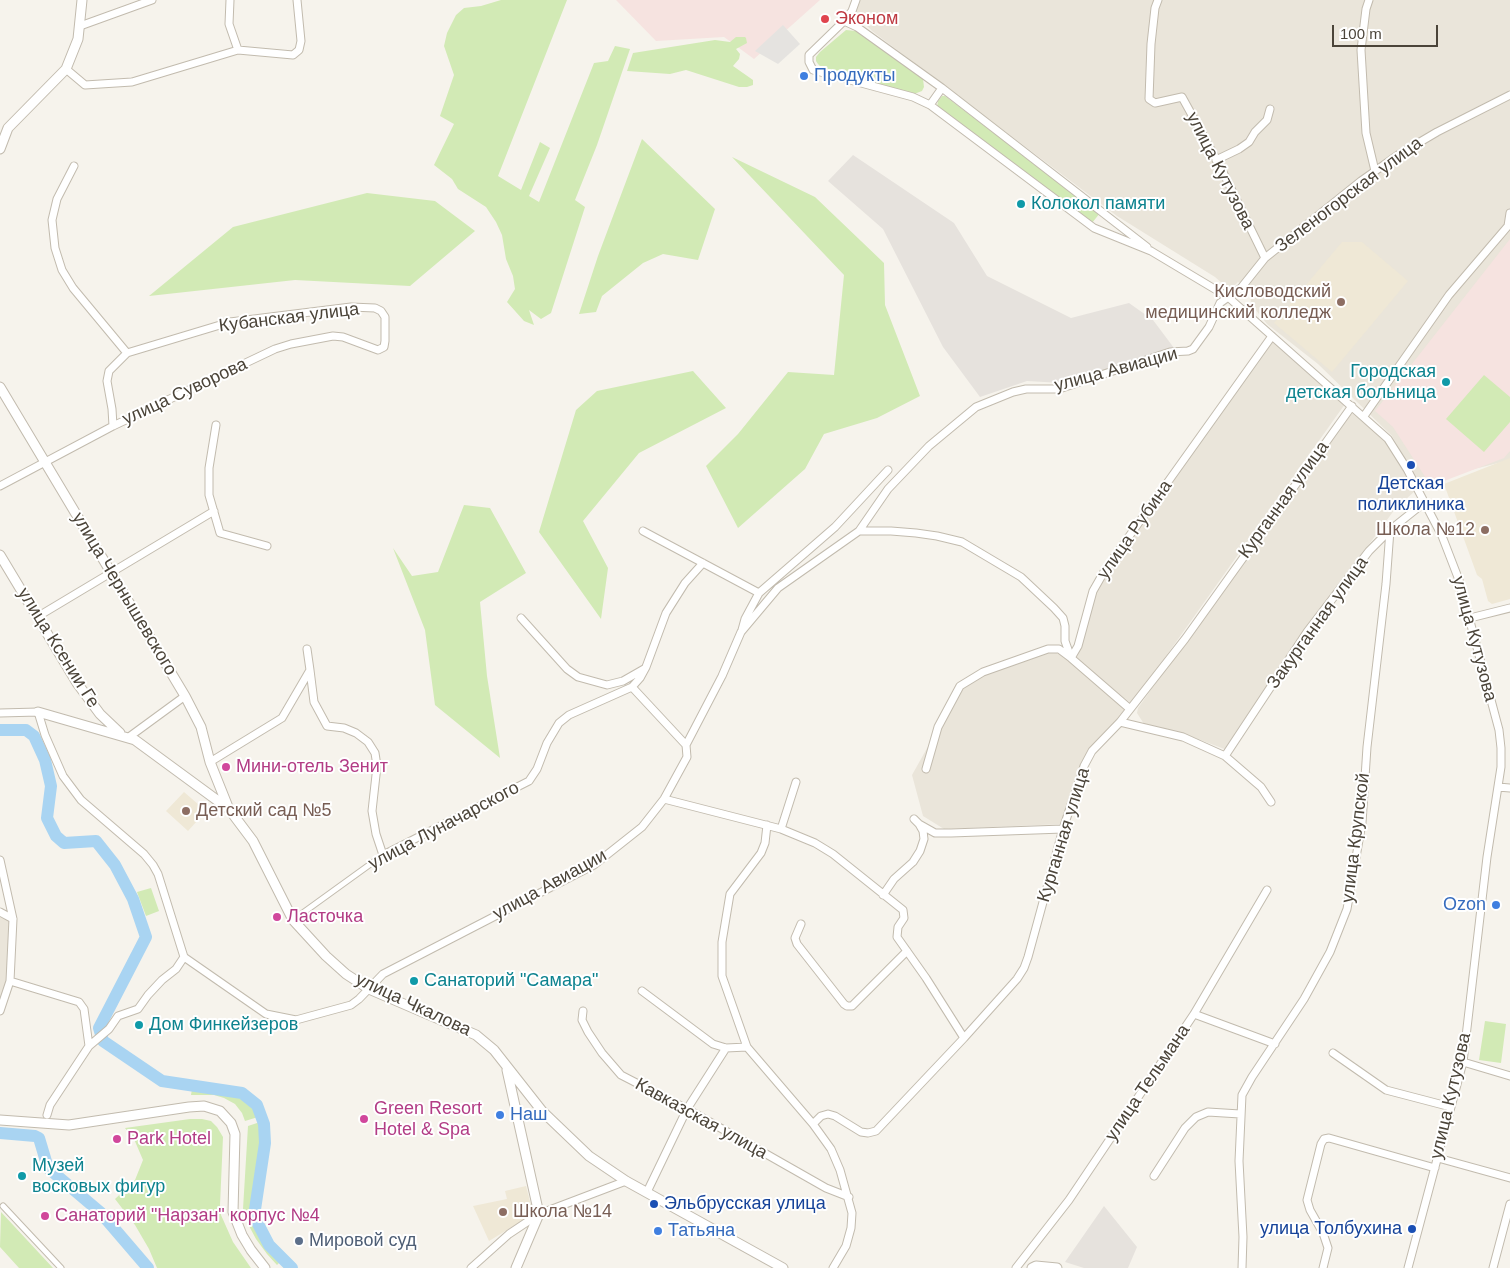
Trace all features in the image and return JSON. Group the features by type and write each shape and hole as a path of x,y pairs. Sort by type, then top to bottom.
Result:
{"street":[{"path":"0,149 8,128 66,69 76,47 82,0"},
{"path":"80,26 152,0"},
{"path":"230,0 230,24 238,50"},
{"path":"66,69 85,85 132,82 238,50 293,55 299,50 301,41 297,0"},
{"name":"улица Кутузова","path":"856,0 852,11 844,21 809,55 809,62 813,70 913,97 930,105 1094,228 1151,251 1228,297 1388,439 1425,502 1442,536 1459,580 1499,730 1501,767 1463,1062 1408,1268"},
{"name":"улица Кутузова","path":"1158,0 1155,8 1152,35 1149,100 1155,103 1182,97 1265,258"},
{"path":"1369,0 1366,9 1361,50 1366,133 1375,172"},
{"name":"улица Кутузова","path":"844,21 857,27 942,88 1130,232 1151,251"},
{"path":"930,105 942,88"},
{"name":"Зеленогорская улица","path":"1228,297 1241,288 1265,258 1375,172 1419,142 1510,95"},
{"path":"1216,160 1250,142 1255,132 1267,120 1270,109"},
{"path":"74,166 57,200 52,220 55,248 62,270 73,288 127,353"},
{"path":"1364,416 1449,296 1508,226 1510,213"},
{"name":"улица Авиации","path":"741,632 778,588 859,531 895,482 929,446 976,407 1013,392 1058,389 1170,352 1193,349 1209,327 1220,303 1228,297"},
{"name":"Кубанская улица","path":"113,426 107,381 109,371 127,353 230,322 350,307 375,308 381,311 385,317 384,347 378,350"},
{"name":"улица Суворова","path":"0,486 113,426 275,349 333,336 343,337 378,350"},
{"name":"улица Рубина","path":"1071,658 1078,646 1093,591 1105,570 1272,336"},
{"name":"улица Чернышевского","path":"0,386 185,696 201,727 210,762 229,809"},
{"name":"Курганная улица","path":"813,1124 821,1116 828,1114 836,1116 861,1132 876,1131 964,1038 1016,979 1024,968 1063,829 1084,766 1092,751 1120,722 1185,639 1352,406"},
{"path":"216,425 208,468 209,495 220,533 267,546"},
{"name":"улица Авиации","path":"184,957 266,1014 296,1020 351,1005 359,1000 383,974 594,865 642,827 664,800 687,757 686,744 722,676 745,618 759,593 835,527 888,470"},
{"name":"Закурганная улица","path":"1225,756 1307,632 1369,551 1390,530 1425,502"},
{"path":"37,617 214,511"},
{"name":"улица Крупской","path":"1242,1268 1243,1237 1238,1161 1242,1095 1304,999 1330,952 1348,909 1362,823 1367,747 1386,584 1390,530"},
{"path":"643,531 759,593"},
{"path":"859,531 891,531 938,536 962,542 1021,577 1063,618 1065,626 1064,640 1071,658"},
{"name":"улица Ксении Ге","path":"0,555 90,702 109,724 126,736"},
{"name":"улица Луначарского","path":"292,920 383,855 529,781 537,769 547,743 559,723 569,715 632,687 640,678 646,668 666,613 685,583 703,563"},
{"path":"1470,618 1510,608"},
{"path":"521,618 567,669 578,677 607,685 623,681 646,668"},
{"path":"307,649 314,702 327,726 344,728 356,734 368,742 375,753 377,766 372,811 376,834 383,855"},
{"path":"926,769 938,727 960,686 983,672 1048,649 1059,649 1130,709"},
{"path":"210,762 282,718 310,670"},
{"path":"632,687 686,744"},
{"path":"126,736 185,696"},
{"path":"38,712 45,735 63,776 81,800 144,854 158,874 184,957 176,969 152,990 138,1009 118,1016 109,1029 89,1046 50,1105 47,1115"},
{"name":"улица Чкалова","path":"0,713 38,712 135,740 229,809 253,841 292,920 340,968 368,989 476,1035 494,1050 506,1067 539,1214"},
{"path":"1120,722 1183,737 1225,756 1261,787 1270,802"},
{"path":"781,828 796,782"},
{"path":"1498,787 1510,788"},
{"path":"664,800 781,828 815,842 834,854 903,910 904,918 898,927 896,937 926,978 964,1038"},
{"path":"883,895 894,879 913,862 920,850 924,839 923,831 917,821 936,833 951,834 1063,829"},
{"path":"768,826 765,843 760,853 730,894 722,942 722,976 747,1047 813,1124 831,1149 849,1197 852,1213 851,1228 846,1246 833,1268"},
{"path":"0,860 13,919 10,981 0,1011"},
{"name":"улица Тельмана","path":"1016,1268 1069,1200 1194,1014 1267,890"},
{"path":"0,912 13,919"},
{"path":"801,924 795,938 797,944 844,1004 848,1006 852,1006 907,951"},
{"path":"10,981 79,1002 84,1009 89,1046"},
{"path":"642,991 712,1044 726,1048 747,1047"},
{"name":"Кавказская улица","path":"583,1011 582,1020 588,1032 602,1053 621,1075 687,1109 826,1188 849,1197"},
{"path":"1194,1014 1275,1044"},
{"path":"647,1192 687,1109 726,1048"},
{"path":"1334,1053 1386,1090 1451,1106"},
{"path":"1463,1062 1510,1076"},
{"path":"506,1067 542,1111 589,1156 626,1181 783,1268"},
{"path":"0,1120 69,1125 189,1107 204,1106 220,1111 231,1122 235,1134 232,1202 236,1221 251,1250 265,1268"},
{"path":"1154,1176 1185,1128 1196,1117 1208,1112 1240,1114"},
{"path":"1323,1268 1328,1248 1307,1200 1321,1144 1324,1139 1329,1138 1435,1168"},
{"path":"1438,1158 1510,1178"},
{"path":"471,1268 509,1234 539,1214 626,1181"},
{"path":"1493,1268 1510,1204"},
{"path":"3,1206 61,1268"},
{"path":"516,1268 539,1214"},
{"path":"1032,1268 1048,1266 1057,1268"}],"shaded area":[{"path":"616,0 820,0 754,59 724,37 656,41"},
{"path":"856,0 1510,0 1510,460 1419,483 1392,436 1318,364 1267,324 1251,304 1250,290 1238,282 1230,290 1215,277 1117,216 872,31 853,11"},
{"path":"783,25 800,44 778,64 755,51"},
{"path":"853,155 954,223 987,276 1071,318 1129,303 1153,320 1174,348 1062,383 1027,381 980,397 943,347 883,229 828,181"},
{"path":"1510,239 1510,451 1504,458 1431,486 1393,427 1375,411"},
{"name":"Кисловодский медицинский колледж","path":"1342,242 1362,242 1408,281 1332,372 1274,323"},
{"path":"1273,341 1345,404 1132,704 1076,660 1096,591"},
{"path":"1353,414 1388,443 1415,491 1395,509 1317,615 1227,750 1182,733 1144,724 1137,713 1138,708 1348,415"},
{"name":"Школа №12","path":"1510,458 1510,599 1492,604 1488,601 1482,579 1477,575 1444,484"},
{"path":"1051,651 1065,656 1126,710 1093,745 1063,824 944,829 923,816 912,775 959,691 982,674"},
{"name":"Детский сад №5","path":"184,792 206,811 188,831 166,811"},
{"path":"0,917 9,921 8,972 0,1003"},
{"name":"Школа №14","path":"526,1186 532,1209 530,1216 489,1241 473,1206 507,1199 505,1191"},
{"path":"1104,1206 1137,1247 1128,1268 1084,1268 1065,1262"}],"green space":[{"path":"501,0 567,0 498,176 521,190 540,142 550,148 529,196 539,202 594,63 608,61 615,46 630,49 597,145 575,200 585,207 551,313 541,319 529,310 534,325 524,321 507,302 515,289 513,276 506,259 502,235 496,222 486,207 458,189 452,179 434,165 454,124 440,116 454,75 444,46 447,33 456,15 464,8 481,6"},
{"path":"846,30 856,31 923,79 924,87 922,91 914,94 821,67 816,61 816,57"},
{"path":"736,37 746,38 747,43 736,49 740,54 739,59 733,66 753,80 753,85 747,87 739,87 686,70 670,74 627,71 633,53 715,40 730,42"},
{"path":"942,96 945,96 1100,213 1092,223 937,107 938,101"},
{"path":"642,139 715,209 698,260 663,254 643,263 602,296 596,312 579,314 598,256"},
{"path":"732,157 815,197 884,263 885,305 920,396 877,418 824,434 805,469 738,528 706,466 738,434 788,372 834,375 844,275"},
{"path":"367,193 435,201 475,231 410,286 295,280 149,296 233,227"},
{"path":"693,371 726,408 639,453 583,521 608,568 601,619 539,532 576,410 597,391"},
{"path":"1484,375 1510,397 1510,422 1484,452 1446,419"},
{"path":"464,505 490,508 526,573 480,602 487,676 500,758 435,705 425,630 393,548 412,576 438,572"},
{"path":"151,888 159,911 146,916 137,892"},
{"path":"1485,1021 1506,1024 1501,1063 1479,1060"},
{"path":"192,1089 241,1096 254,1107 258,1117 245,1121 235,1104 214,1095 191,1095"},
{"path":"190,1119 211,1121 223,1137 221,1215 233,1242 251,1268 157,1268 149,1249 135,1225 115,1199 135,1180 143,1160 134,1139 125,1128"},
{"path":"260,1122 262,1142 252,1217 267,1247 281,1261 277,1265 256,1239 243,1209 248,1126"},
{"path":"1,1212 53,1268 19,1268 0,1247"}],"waterway":[{"path":"0,730 26,730 34,736 45,760 51,786 47,818 56,836 64,843 96,841 115,865 133,899 146,937 99,1028 103,1041 162,1081 242,1093 257,1105 264,1124 265,1143 254,1216 269,1245 292,1268"},
{"path":"0,1133 39,1138 48,1168 100,1212 148,1268"}],"place":[{"name":"Эконом","path":"825,19"},
{"name":"Продукты","path":"804,76"},
{"name":"Колокол памяти","path":"1021,204"},
{"name":"Кисловодский медицинский колледж","path":"1341,302"},
{"name":"Городская детская больница","path":"1446,382"},
{"name":"Детская поликлиника","path":"1411,465"},
{"name":"Школа №12","path":"1485,530"},
{"name":"Мини-отель Зенит","path":"226,767"},
{"name":"Детский сад №5","path":"186,811"},
{"name":"Ozon","path":"1496,905"},
{"name":"Ласточка","path":"277,917"},
{"name":"Санаторий \"Самара\"","path":"414,981"},
{"name":"Дом Финкейзеров","path":"139,1025"},
{"name":"Наш","path":"500,1115"},
{"name":"Green Resort Hotel & Spa","path":"364,1119"},
{"name":"Park Hotel","path":"117,1139"},
{"name":"Музей восковых фигур","path":"22,1176"},
{"name":"Эльбрусская улица","path":"654,1204"},
{"name":"Школа №14","path":"503,1212"},
{"name":"Санаторий \"Нарзан\" корпус №4","path":"45,1216"},
{"name":"улица Толбухина","path":"1412,1229"},
{"name":"Татьяна","path":"658,1231"},
{"name":"Мировой суд","path":"299,1241"}]}
